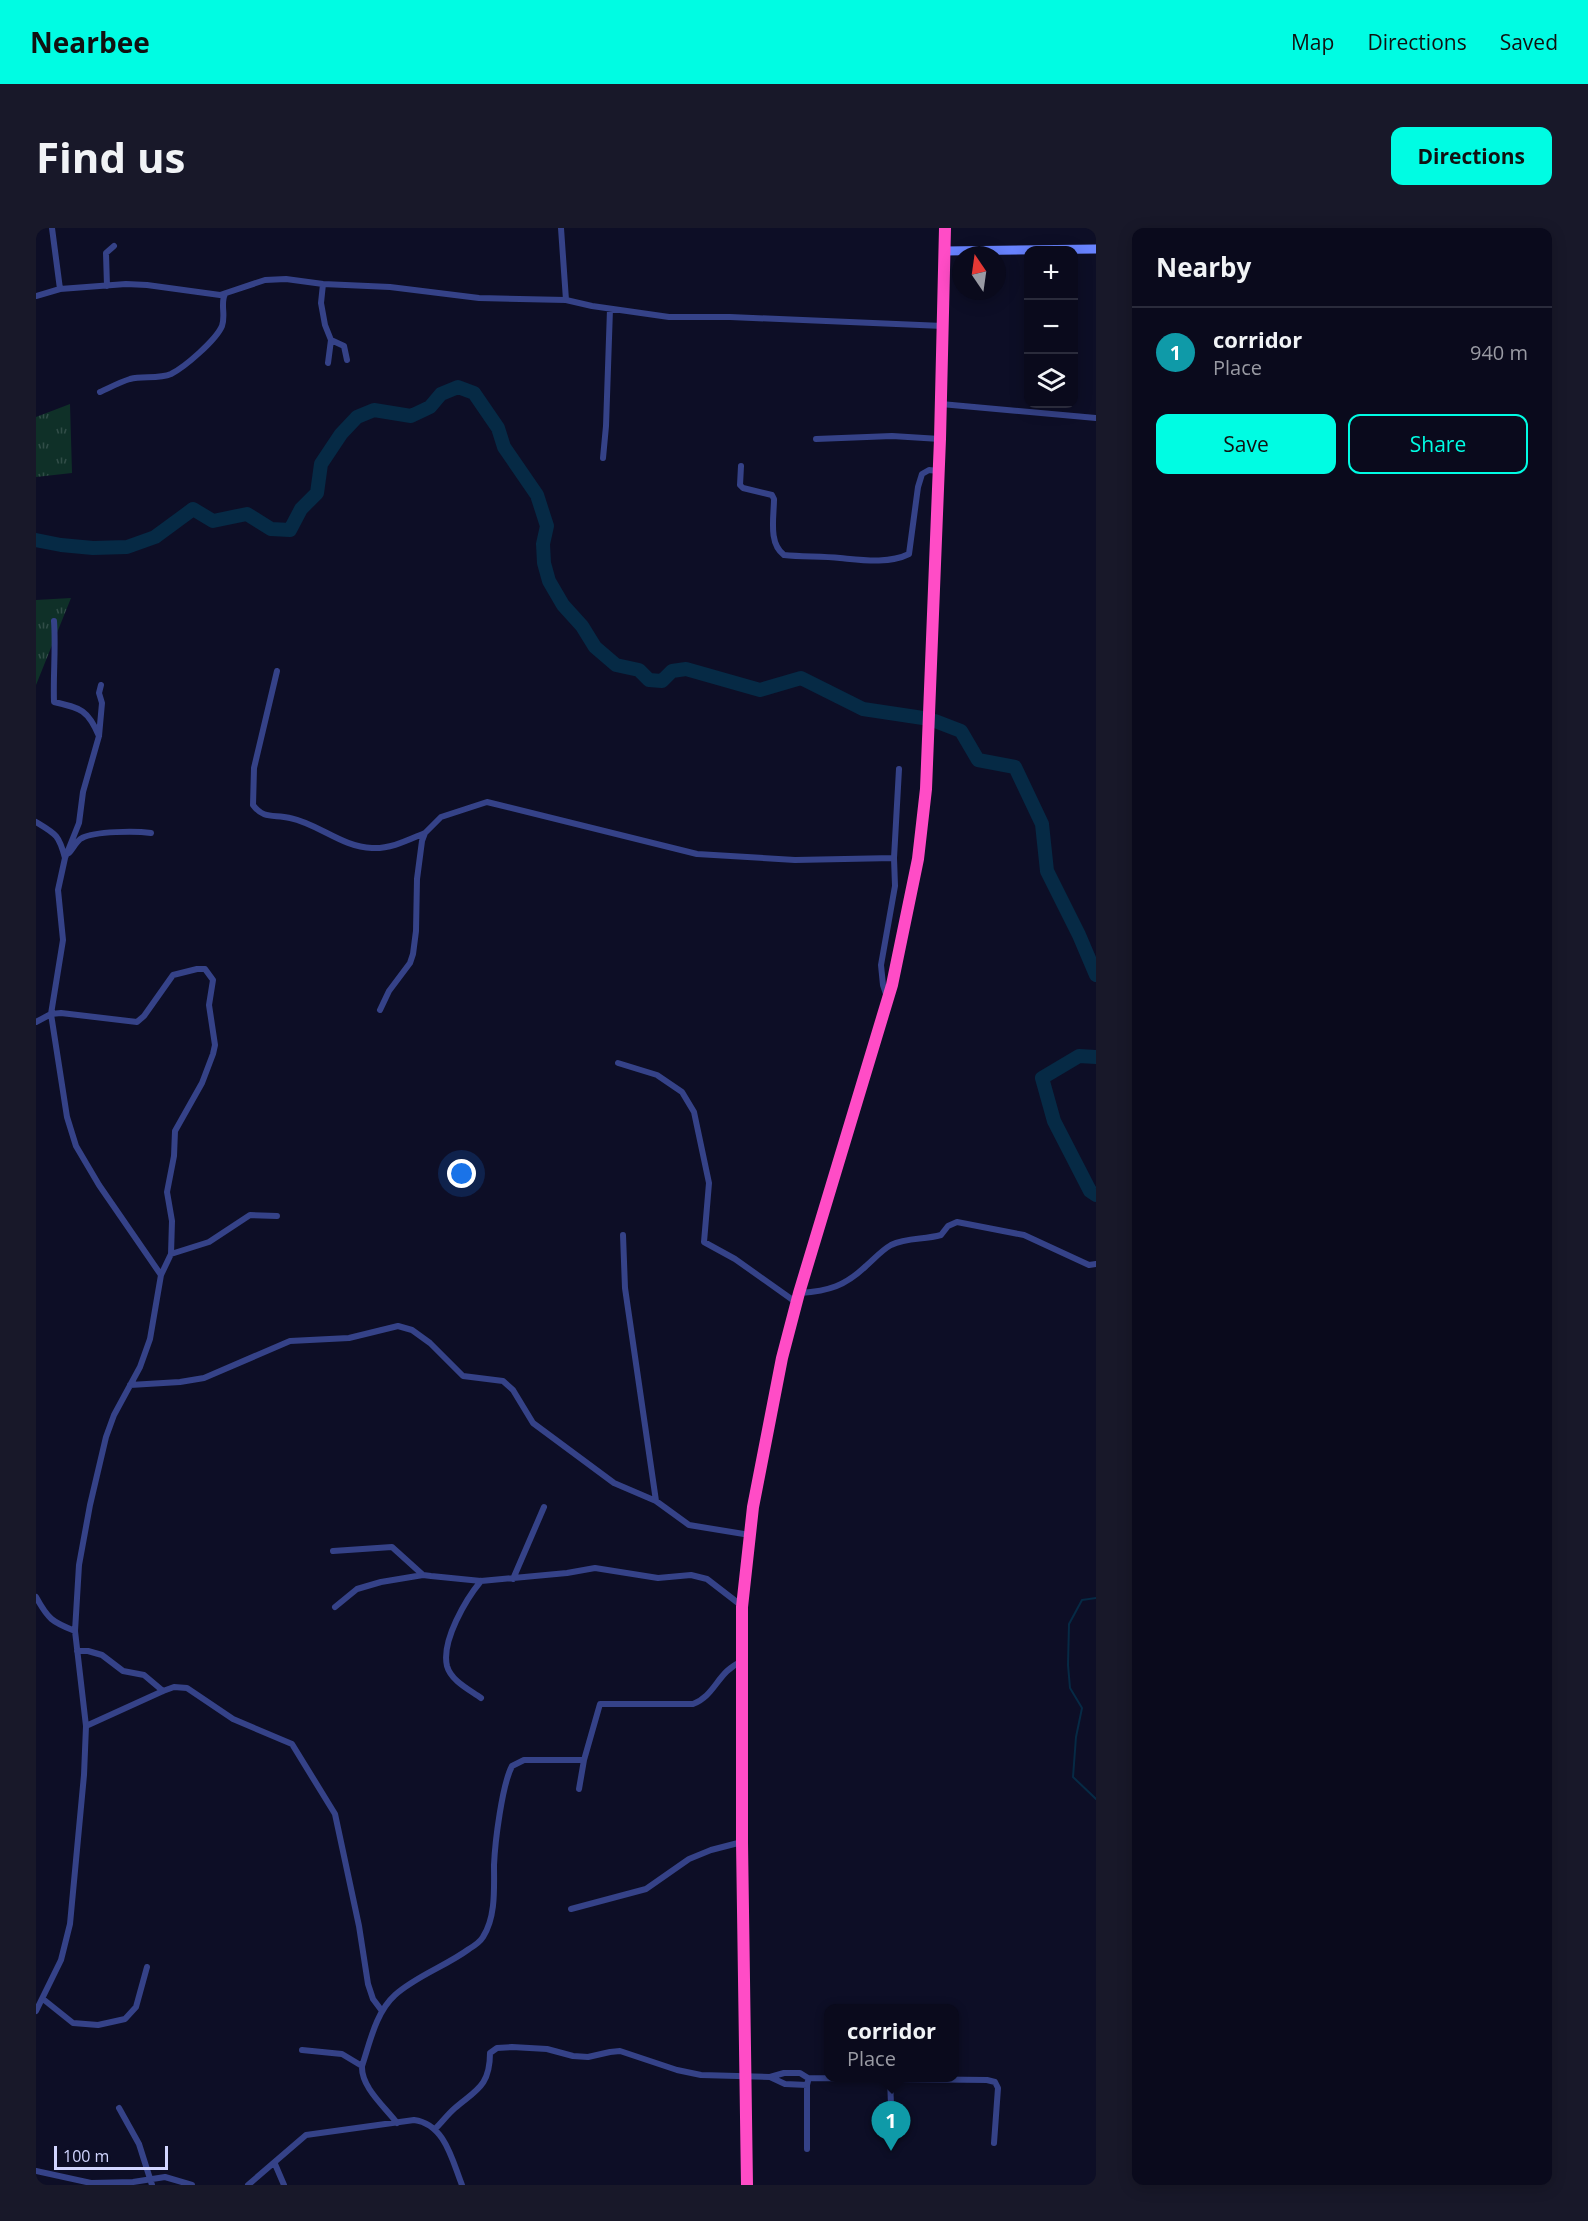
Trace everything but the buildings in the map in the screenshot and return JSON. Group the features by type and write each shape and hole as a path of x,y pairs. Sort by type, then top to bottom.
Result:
{"highway":[{"path":"747,2185 742,1842 742,1607 753,1507 782,1359 798,1298 888,999 910,905 925,807 940,439 945,228"}],"street":[{"path":"52,228 60,289"},
{"path":"561,228 566,300"},
{"path":"107,286 106,253 114,246"},
{"path":"945,251 1096,249"},
{"path":"36,296 60,289 147,285 225,294 253,283 274,279 479,298 566,300 669,318 730,317 943,326"},
{"path":"323,284 321,303 325,325 331,340 328,363"},
{"path":"100,392 130,379 169,375 179,369 207,345 221,327 225,315 223,298 225,294"},
{"path":"603,458 610,309"},
{"path":"331,340 344,346 347,360"},
{"path":"941,404 1096,418"},
{"path":"816,439 900,436 940,439"},
{"path":"741,466 740,485 743,488 768,493 774,499 774,540 777,550 784,555 855,560 882,560 909,554 918,487 922,474 929,470 938,471"},
{"path":"54,621 56,643 53,668 54,702 75,706 87,713 99,736"},
{"path":"277,671 254,768 253,806 260,813 309,823 351,844 372,848 390,846 425,833"},
{"path":"101,685 99,736 83,792 79,823 65,858 58,890 63,940 51,1014 67,1117 76,1146 99,1185 161,1275"},
{"path":"888,999 883,985 881,965 895,886 894,858 899,769"},
{"path":"380,1010 388,990 410,963 413,954 417,879 425,833 441,817 487,802 697,854 795,860 894,858"},
{"path":"36,822 61,840 65,858"},
{"path":"65,858 82,838 109,833 138,831 151,833"},
{"path":"36,1022 51,1014 61,1013 137,1022 144,1016 173,975 205,969 213,980 209,1005 215,1045 201,1083 176,1131 167,1192 172,1221 171,1254 161,1275 150,1339 106,1437 79,1565 75,1631 86,1726 84,1775 70,1924 61,1960 36,2011"},
{"path":"618,1063 657,1075 682,1092 694,1113 709,1183 704,1242 798,1298 841,1285 858,1274 886,1248 908,1240 941,1235 948,1226 957,1222 1024,1235 1089,1265 1096,1264"},
{"path":"171,1254 209,1242 250,1215 277,1216"},
{"path":"623,1235 625,1288 656,1501"},
{"path":"130,1385 204,1378 290,1341 349,1338 398,1326 412,1330 463,1376 503,1381 513,1390 533,1423 614,1483 656,1501 688,1526 750,1534"},
{"path":"513,1578 544,1507"},
{"path":"333,1551 392,1547 423,1575"},
{"path":"335,1607 357,1589 381,1582 423,1575 481,1581 595,1568 658,1578 691,1575 707,1579 742,1607"},
{"path":"481,1581 460,1610 447,1654 447,1667 451,1673 461,1684 481,1698"},
{"path":"36,1597 51,1621 75,1631"},
{"path":"77,1651 88,1651 102,1656 123,1671 144,1675 163,1691"},
{"path":"579,1788 584,1760 600,1704 693,1704 702,1701 708,1695 726,1671 742,1662"},
{"path":"86,1726 163,1691 187,1688 232,1719 292,1744 335,1814 359,1926 368,1984 373,1999 382,2011"},
{"path":"397,2123 367,2086 362,2073 362,2066 382,2011 405,1987 458,1957 484,1937 493,1904 494,1864 504,1794 512,1766 524,1760 584,1760"},
{"path":"571,1909 646,1889 689,1859 711,1850 742,1842"},
{"path":"42,1999 73,2023 98,2025 125,2019 135,2007 147,1967"},
{"path":"435,2129 452,2110 477,2091 490,2067 490,2054 496,2048 547,2049 573,2056 588,2057 620,2051 690,2073 745,2077 770,2077 784,2073 800,2073 808,2081 807,2149"},
{"path":"303,2050 342,2054 362,2066"},
{"path":"770,2077 785,2084 824,2081"},
{"path":"959,2080 995,2082 998,2088 994,2143"},
{"path":"890,2082 891,2105"},
{"path":"119,2108 139,2144 151,2182"},
{"path":"248,2185 306,2135 419,2121 429,2124 443,2139 462,2185"},
{"path":"274,2164 284,2185"},
{"path":"36,2171 91,2183 151,2182 165,2178 192,2185"}],"green space":[{"path":"70,404 72,473 36,477 36,417"},
{"path":"71,598 36,685 36,600"}],"waterway":[{"path":"36,540 93,548 127,547 155,537 193,509 213,521 247,514 271,529 290,530 301,509 317,493 321,464 341,434 357,417 374,410 411,416 430,407 441,394 458,387 474,393 498,428 504,447 537,495 547,526 543,544 544,563 549,581 563,605 582,626 595,647 616,665 639,670 649,680 662,681 672,671 686,669 760,690 801,678 863,709 923,718"},
{"path":"935,721 961,731 978,760 1015,767 1042,824 1047,871 1096,975"},
{"path":"1096,1057 1079,1056 1042,1078 1054,1121 1090,1191 1096,1195"},
{"path":"1096,1598 1082,1600 1069,1624 1068,1665 1070,1688 1082,1708 1076,1737 1073,1777 1096,1799"}],"place":[{"name":"corridor","path":"891,2151"}]}
